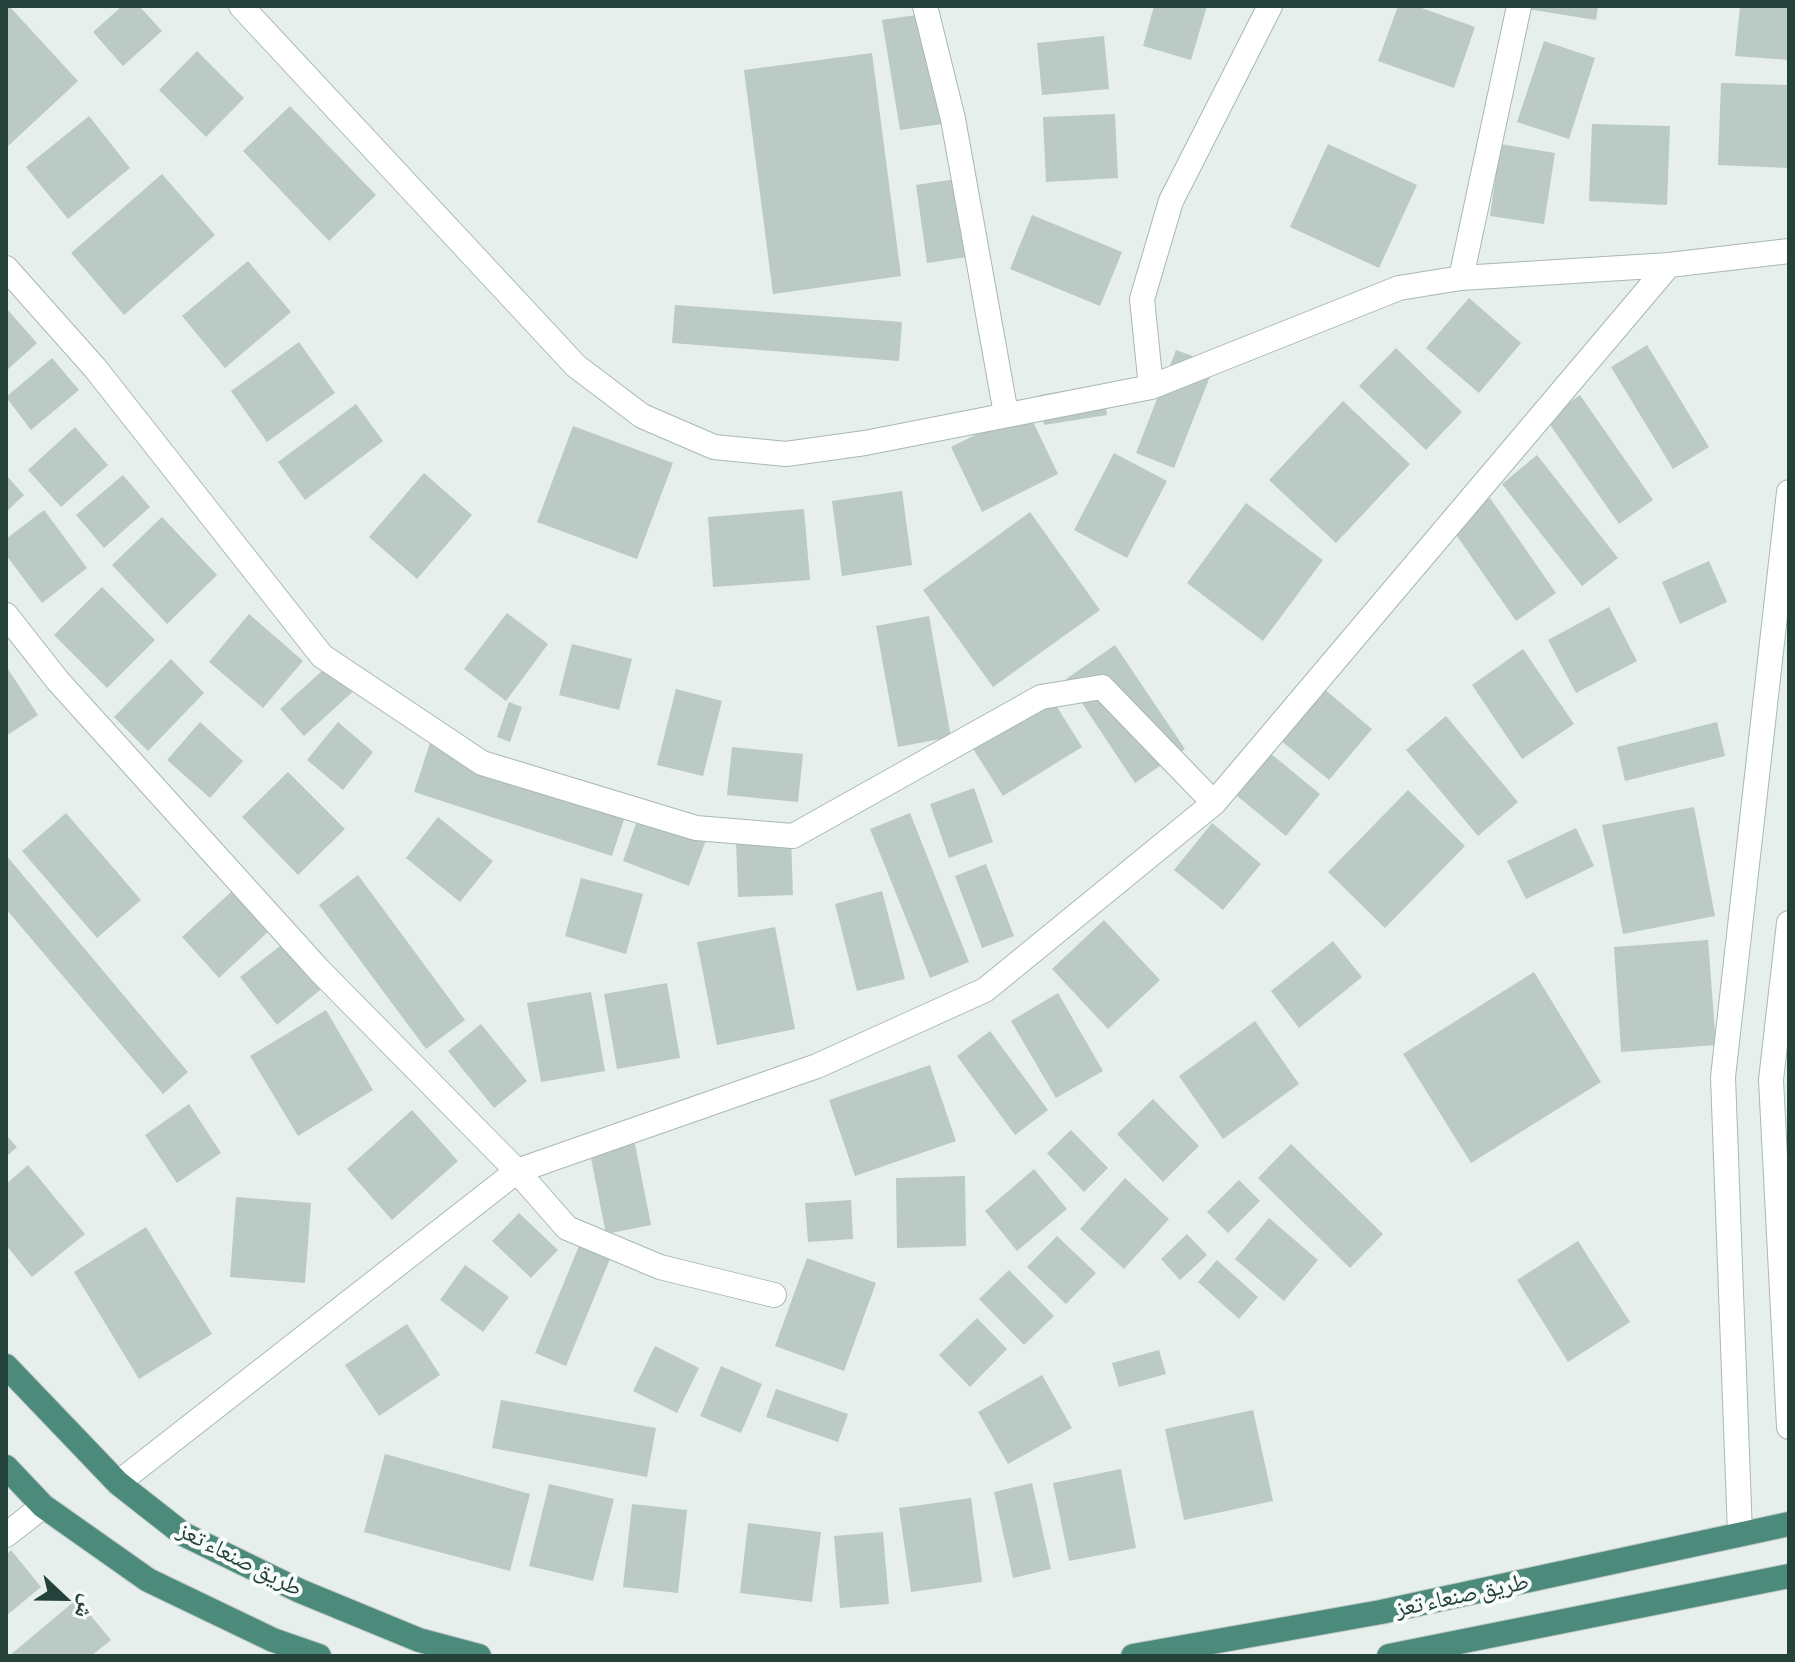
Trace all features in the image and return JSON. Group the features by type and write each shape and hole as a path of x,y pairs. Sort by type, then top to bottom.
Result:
{"highway":[{"name":"طريق صنعاء تعز","path":"6,1366 118,1483 183,1534 287,1585 419,1640 479,1656"},
{"path":"6,1467 43,1506 148,1580 273,1640 319,1656"},
{"name":"طريق صنعاء تعز","path":"1133,1656 1381,1612 1789,1524"},
{"name":"طريق صنعاء تعز","path":"1389,1656 1789,1576"}],"street":[{"path":"241,6 576,366 642,416 714,447 786,454 865,443 1151,387 1399,288 1461,278 1669,265 1789,251"},
{"path":"925,6 953,119 1006,414"},
{"path":"1151,387 1142,299 1171,201 1270,6"},
{"path":"1461,278 1519,6"},
{"path":"118,1483 517,1171 817,1066 985,990 1214,803 1669,265"},
{"path":"6,268 95,368 322,656 482,763 696,828 793,836 1041,697 1102,687 1214,803"},
{"path":"1740,1534 1723,1077 1789,492"},
{"path":"6,615 58,681 319,970 517,1171 567,1228 660,1267 774,1295"},
{"path":"1789,923 1771,1080 1789,1427"},
{"path":"6,1535 43,1506"}],"building":[{"path":"9,6 78,81 6,148 6,8"},
{"path":"122,6 139,6 162,31 123,66 93,32"},
{"path":"1154,6 1207,6 1191,60 1143,46"},
{"path":"1398,6 1416,6 1475,27 1454,88 1378,61"},
{"path":"1528,6 1598,6 1596,20 1527,9"},
{"path":"1740,6 1789,6 1789,60 1735,56"},
{"path":"923,14 942,124 900,130 882,20"},
{"path":"1104,36 1109,89 1042,95 1037,43"},
{"path":"1544,41 1595,58 1569,139 1517,122"},
{"path":"197,51 244,98 206,137 159,90"},
{"path":"872,53 901,276 773,294 744,70"},
{"path":"1721,83 1789,85 1789,168 1718,165"},
{"path":"290,106 376,195 329,241 243,151"},
{"path":"1115,114 1118,178 1046,182 1043,117"},
{"path":"89,116 130,168 68,219 26,167"},
{"path":"1592,124 1670,126 1667,205 1589,201"},
{"path":"1328,144 1417,185 1379,268 1290,227"},
{"path":"1500,144 1555,153 1544,224 1490,216"},
{"path":"162,174 215,235 124,315 71,253"},
{"path":"956,179 967,257 927,263 916,185"},
{"path":"1032,215 1122,252 1100,306 1010,269"},
{"path":"248,261 291,312 225,368 182,316"},
{"path":"1469,298 1521,343 1479,393 1426,348"},
{"path":"675,305 902,322 899,361 672,343"},
{"path":"6,308 37,343 6,371"},
{"path":"299,342 335,393 267,442 231,391"},
{"path":"1647,345 1709,447 1673,469 1611,367"},
{"path":"1396,348 1462,412 1426,450 1359,386"},
{"path":"1176,350 1215,364 1174,468 1136,453"},
{"path":"52,358 79,390 31,430 6,397"},
{"path":"1102,385 1107,415 1044,425 1039,395"},
{"path":"1580,395 1653,500 1619,524 1546,419"},
{"path":"1343,401 1410,464 1336,543 1269,480"},
{"path":"356,404 383,441 305,500 278,462"},
{"path":"1027,409 1058,474 982,512 951,447"},
{"path":"573,426 673,463 637,559 537,522"},
{"path":"75,427 108,465 61,507 28,470"},
{"path":"1114,453 1167,481 1127,558 1074,530"},
{"path":"1537,455 1618,558 1582,586 1502,484"},
{"path":"424,473 472,515 417,579 369,537"},
{"path":"6,475 24,495 6,512"},
{"path":"123,475 150,507 104,548 76,515"},
{"path":"902,491 912,565 842,576 832,501"},
{"path":"1490,498 1556,593 1516,621 1450,526"},
{"path":"1246,503 1323,560 1263,641 1187,583"},
{"path":"804,509 810,580 713,587 708,517"},
{"path":"44,510 87,568 42,603 6,555 6,539"},
{"path":"1030,512 1100,610 993,687 923,590"},
{"path":"162,517 217,575 167,624 112,565"},
{"path":"1709,561 1727,602 1680,624 1662,582"},
{"path":"102,587 155,640 107,688 54,635"},
{"path":"1609,607 1637,661 1576,693 1548,640"},
{"path":"507,613 548,644 506,701 464,669"},
{"path":"249,614 303,661 263,708 209,662"},
{"path":"929,616 951,737 898,747 876,626"},
{"path":"572,644 632,659 619,710 559,695"},
{"path":"1115,645 1185,749 1135,783 1066,679"},
{"path":"1523,649 1574,724 1522,759 1472,685"},
{"path":"171,659 204,693 148,751 114,717"},
{"path":"334,660 358,687 304,736 280,709"},
{"path":"6,666 38,715 6,736"},
{"path":"1317,683 1372,729 1329,780 1274,735"},
{"path":"676,689 722,701 703,776 657,765"},
{"path":"1049,694 1082,747 1003,796 970,744"},
{"path":"509,702 522,707 510,742 497,737"},
{"path":"1446,716 1518,802 1478,836 1406,750"},
{"path":"200,722 243,761 210,798 167,760"},
{"path":"338,722 373,752 343,790 307,760"},
{"path":"1717,722 1725,756 1625,781 1617,747"},
{"path":"430,743 628,807 612,856 414,792"},
{"path":"732,747 803,754 798,802 727,795"},
{"path":"1270,753 1320,794 1286,836 1236,795"},
{"path":"288,772 345,829 298,875 242,817"},
{"path":"974,788 993,842 949,858 930,804"},
{"path":"1408,790 1465,846 1385,928 1328,872"},
{"path":"1694,807 1715,916 1623,934 1602,825"},
{"path":"66,813 141,900 97,938 22,851"},
{"path":"910,813 969,962 930,978 870,829"},
{"path":"639,815 706,840 689,886 623,861"},
{"path":"438,817 493,861 460,902 406,858"},
{"path":"1212,823 1261,864 1223,910 1174,870"},
{"path":"1576,828 1594,866 1526,899 1507,861"},
{"path":"791,838 793,895 738,897 736,841"},
{"path":"6,855 188,1072 163,1094 6,909"},
{"path":"986,864 1014,936 982,948 955,876"},
{"path":"358,875 465,1020 426,1049 319,905"},
{"path":"581,878 643,894 626,954 565,936"},
{"path":"232,891 269,931 219,978 182,937"},
{"path":"882,891 905,979 857,991 835,904"},
{"path":"1104,920 1160,980 1108,1029 1052,969"},
{"path":"775,927 795,1029 717,1045 697,942"},
{"path":"288,940 324,987 277,1025 240,977"},
{"path":"1708,940 1716,1045 1621,1052 1614,947"},
{"path":"1333,941 1362,977 1299,1028 1271,991"},
{"path":"1534,972 1601,1082 1471,1163 1403,1054"},
{"path":"667,983 680,1058 617,1069 604,994"},
{"path":"591,992 605,1071 541,1082 527,1003"},
{"path":"1058,993 1103,1071 1056,1098 1011,1021"},
{"path":"326,1010 373,1090 298,1136 250,1056"},
{"path":"1255,1021 1299,1084 1223,1139 1179,1076"},
{"path":"481,1024 527,1081 494,1108 448,1051"},
{"path":"990,1031 1048,1110 1015,1135 957,1056"},
{"path":"930,1065 956,1141 855,1176 829,1100"},
{"path":"1153,1099 1199,1146 1163,1182 1117,1134"},
{"path":"189,1104 221,1153 177,1183 145,1135"},
{"path":"412,1110 458,1161 392,1220 347,1169"},
{"path":"1071,1130 1108,1168 1084,1192 1047,1153"},
{"path":"6,1135 17,1147 6,1157"},
{"path":"634,1139 651,1225 606,1234 589,1148"},
{"path":"1291,1144 1383,1234 1350,1268 1258,1178"},
{"path":"28,1165 85,1234 32,1277 6,1245 6,1184"},
{"path":"1034,1169 1067,1209 1017,1251 985,1211"},
{"path":"965,1176 966,1246 897,1248 896,1178"},
{"path":"1125,1178 1169,1219 1124,1269 1080,1229"},
{"path":"1239,1180 1260,1201 1228,1233 1207,1212"},
{"path":"236,1197 311,1203 305,1283 230,1277"},
{"path":"851,1200 853,1239 808,1242 805,1203"},
{"path":"519,1213 558,1250 531,1278 492,1241"},
{"path":"1269,1218 1318,1260 1284,1301 1235,1259"},
{"path":"146,1227 212,1334 139,1379 74,1272"},
{"path":"1187,1234 1207,1255 1180,1280 1161,1259"},
{"path":"1057,1236 1096,1273 1066,1304 1027,1267"},
{"path":"1578,1241 1630,1322 1568,1362 1517,1280"},
{"path":"579,1246 610,1259 566,1366 535,1353"},
{"path":"807,1258 876,1283 844,1371 775,1346"},
{"path":"1217,1260 1258,1297 1239,1319 1198,1282"},
{"path":"465,1265 509,1297 483,1332 440,1300"},
{"path":"1009,1270 1054,1316 1024,1345 979,1299"},
{"path":"977,1318 1007,1349 970,1387 939,1355"},
{"path":"407,1324 440,1375 379,1416 345,1365"},
{"path":"655,1346 699,1368 677,1413 633,1391"},
{"path":"1159,1350 1166,1374 1119,1387 1112,1363"},
{"path":"721,1366 762,1384 741,1433 700,1416"},
{"path":"1042,1375 1072,1428 1008,1464 978,1412"},
{"path":"776,1389 848,1414 838,1442 766,1417"},
{"path":"501,1400 656,1428 647,1477 492,1448"},
{"path":"1253,1410 1273,1501 1184,1520 1165,1429"},
{"path":"385,1454 530,1494 510,1571 364,1532"},
{"path":"1121,1469 1136,1548 1069,1561 1053,1483"},
{"path":"1032,1483 1051,1569 1013,1578 994,1492"},
{"path":"549,1484 614,1499 593,1581 529,1566"},
{"path":"971,1498 982,1582 911,1592 899,1508"},
{"path":"632,1504 687,1510 678,1593 623,1587"},
{"path":"748,1523 821,1532 812,1602 740,1593"},
{"path":"883,1532 889,1604 840,1608 834,1536"},
{"path":"11,1550 41,1587 6,1616 6,1555"},
{"path":"77,1599 111,1640 91,1656 9,1656"}]}
